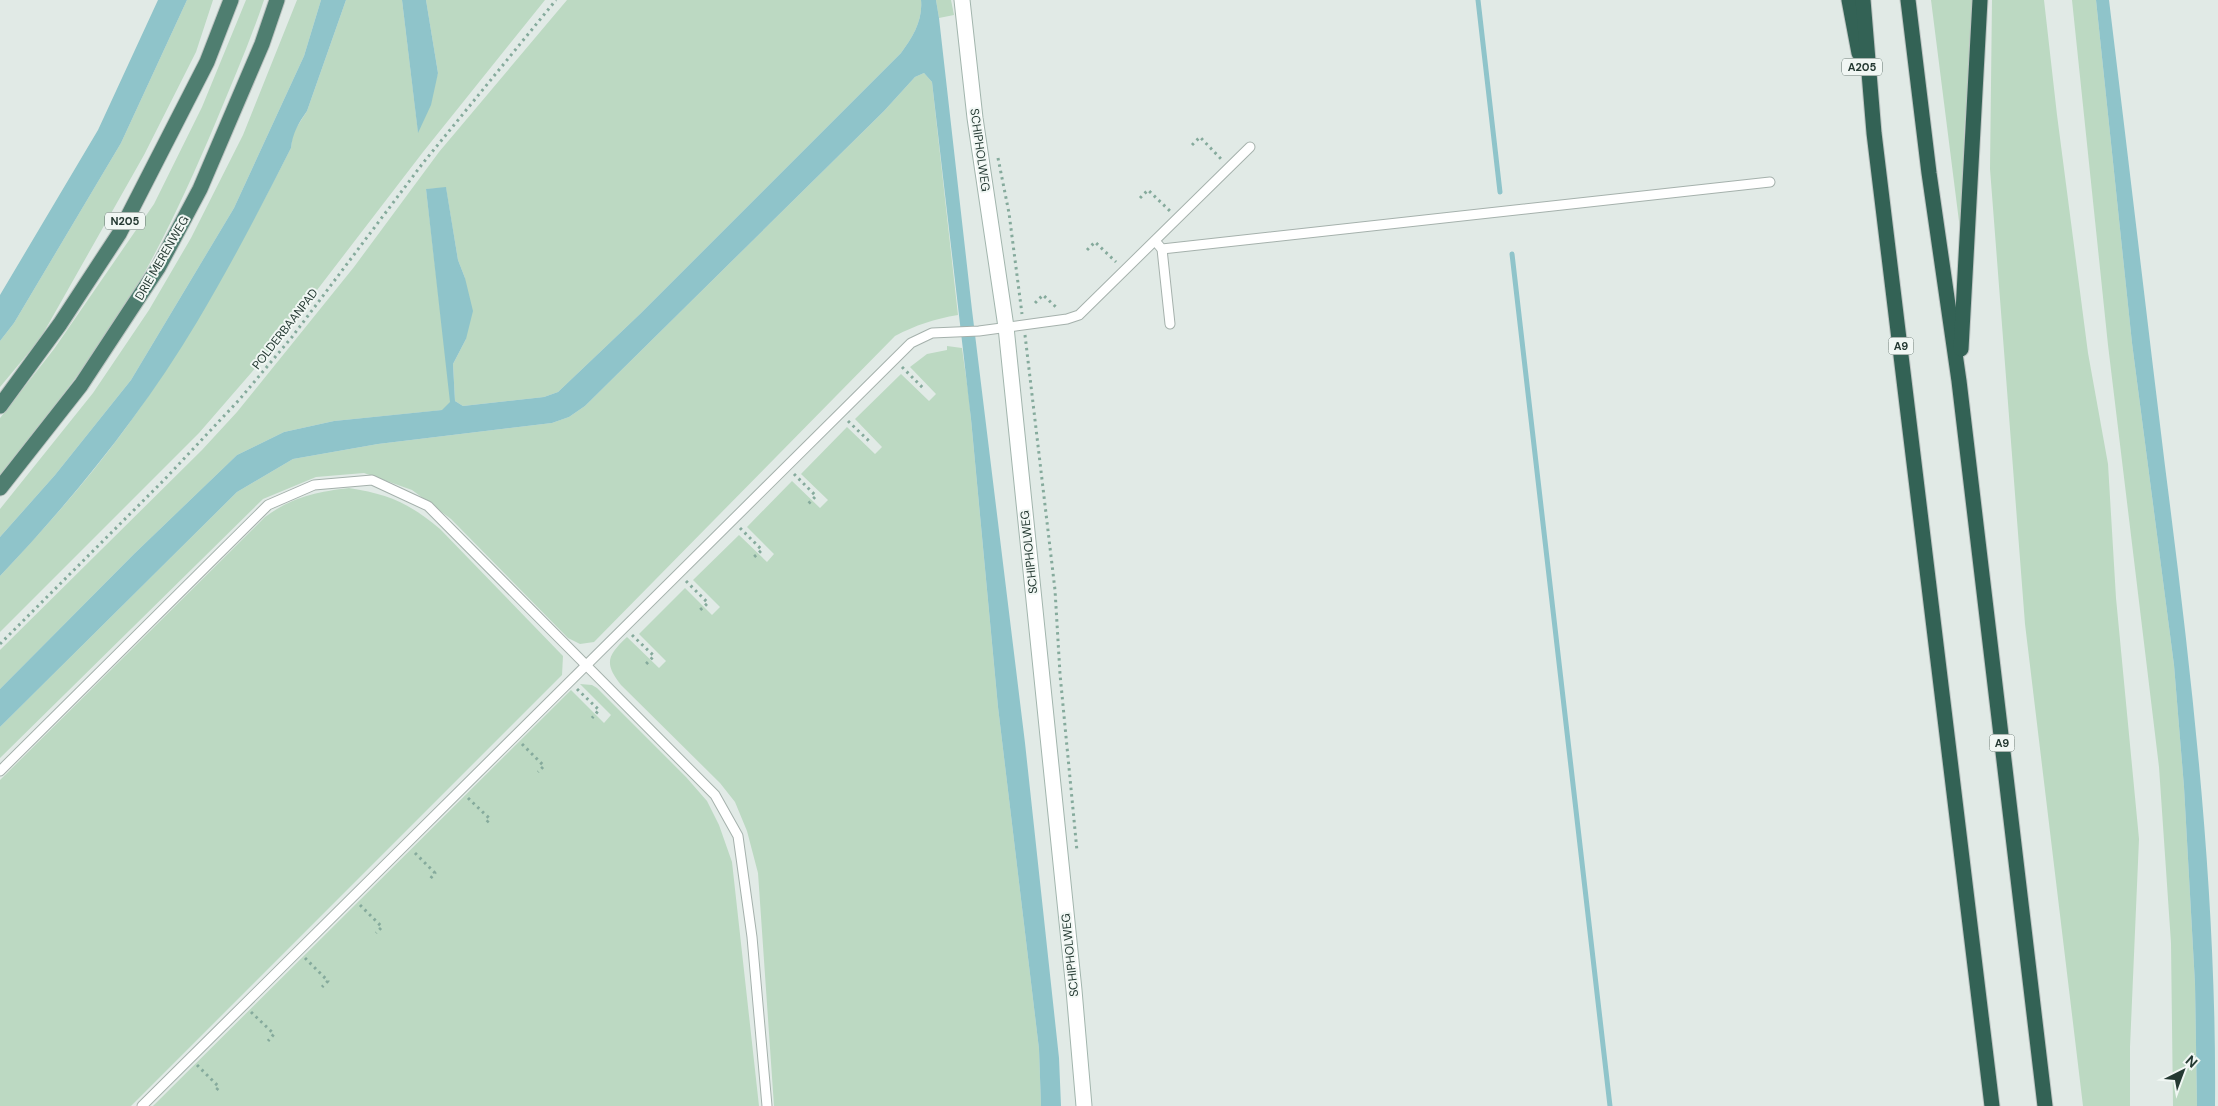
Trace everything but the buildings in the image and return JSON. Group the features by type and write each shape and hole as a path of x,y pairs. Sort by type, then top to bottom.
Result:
{"highway":[{"name":"N205","path":"0,406 60,324 119,234 207,62 231,0"},
{"name":"DRIE MERENWEG","path":"0,488 81,385 158,268 200,189 262,44 277,0"},
{"name":"A205","path":"1849,0 1874,134"},
{"name":"A9","path":"1863,0 1874,134 1992,1106"},
{"name":"A9","path":"1908,0 1929,174 1960,381 2045,1106"},
{"name":"A9","path":"1960,381 1980,0"}],"main road":[{"name":"SCHIPHOLWEG","path":"962,0 975,118 1006,327 1074,990 1084,1106"}],"lane":[{"path":"142,1106 732,520 894,360 920,337 932,333 979,331 1067,319 1086,309 1250,148"},
{"path":"1162,249 1770,182"},
{"path":"1155,241 1162,249 1170,324"},
{"path":"0,771 268,505 314,485 372,480 428,506 715,795 738,836 752,937 767,1106"}],"path":[{"name":"POLDERBAANPAD","path":"0,644 164,480 239,400 292,337 423,163 556,0"},
{"path":"1192,145 1200,137 1230,167"},
{"path":"1140,198 1148,190 1177,218"},
{"path":"1087,250 1095,242 1124,272"},
{"path":"1035,303 1043,295 1067,319"},
{"path":"894,360 924,389"},
{"path":"841,413 870,442"},
{"path":"786,467 816,496 808,504"},
{"path":"732,520 762,550 754,558"},
{"path":"678,574 708,603 699,611"},
{"path":"624,627 654,656 646,665"},
{"path":"570,681 599,710 592,718"},
{"path":"514,737 544,766 538,772"},
{"path":"460,790 490,820 484,825"},
{"path":"406,844 435,873 430,879"},
{"path":"352,898 382,927 376,933"},
{"path":"298,951 328,981 322,987"},
{"path":"244,1004 274,1034 268,1041"},
{"path":"190,1058 219,1087 214,1093"}],"green space":[{"path":"187,0 213,0 196,52 144,155 40,339 0,387 0,341 14,323 121,143"},
{"path":"246,0 264,0 215,124 156,251 101,343 0,475 0,418 54,349 154,204 202,107"},
{"path":"297,0 321,0 304,56 234,208 131,380 55,475 0,537 0,509 93,393 149,310 191,238 243,135"},
{"path":"346,0 402,0 418,132 438,73 426,0 545,0 423,152 271,350 199,433 0,632 0,576 33,541 111,448 149,396 193,327 234,256 291,148 293,133 307,111"},
{"path":"567,0 921,0 921,7 916,28 901,53 640,314 558,392 544,397 463,406 455,401 453,364 466,339 465,278 458,260 446,188 426,189 451,402 443,410 334,421 284,432 237,455 134,554 0,689 0,650 202,450 237,412 354,267 439,152"},
{"path":"936,0 951,0 954,15 939,18"},
{"path":"1931,0 1975,0 1964,134 1963,253"},
{"path":"1992,0 2044,0 2088,353 2108,464 2116,598 2139,839 2130,1047 2130,1106 2083,1106 2025,624 1990,169"},
{"path":"2072,0 2096,0 2132,343 2174,665 2184,787 2195,984 2197,1106 2173,1106 2171,943 2159,767 2108,345"},
{"path":"924,73 932,82 958,315 925,323 895,336 594,642 580,644 568,638 451,519 412,490 364,473 316,477 263,499 0,758 0,727 237,492 293,459 378,444 552,423 569,417 585,406 884,111 915,77"},
{"path":"947,346 962,348 969,398 998,707 1039,1049 1041,1106 774,1106 758,873 747,831 735,802 720,783 621,685 612,671 610,660 615,649 627,637 659,668 666,661 639,634 685,588 712,615 720,607 693,580 739,535 767,562 774,554 747,527 792,481 820,508 828,500 801,474 847,427 875,454 882,447 855,419 901,374 929,401 936,394 910,367 927,354 947,350"},
{"path":"349,488 375,493 398,501 418,512 440,529 563,656 562,675 131,1106 0,1106 0,780 265,517 295,500 326,491"},
{"path":"580,684 592,685 597,688 686,777 707,801 719,825 732,862 759,1106 153,1106 571,690 604,723 611,715"}],"water":[{"path":"158,0 187,0 121,143 14,323 0,341 0,295 98,130"},
{"path":"321,0 346,0 307,111 296,128 291,148 222,279 176,356 130,422 80,486 0,576 0,537 55,475 131,380 234,208 304,56"},
{"path":"402,0 426,0 438,73 431,105 418,133"},
{"path":"921,0 936,0 939,18 972,310 1025,743 1059,1058 1061,1106 1041,1106 1039,1049 998,707 971,419 932,82 924,73 915,77 884,111 585,406 569,417 552,423 378,444 293,459 237,492 0,727 0,689 134,554 237,455 284,432 334,421 442,410 450,402 426,189 446,187 458,260 465,278 473,311 466,339 453,364 455,401 463,406 544,397 558,392 640,314 901,53 919,21"},
{"path":"2096,0 2109,0 2193,705 2201,785 2212,946 2215,1106 2197,1106 2195,984 2184,787 2174,665 2132,343"}],"waterway":[{"path":"1478,0 1500,192"},
{"path":"1512,254 1610,1106"}]}
